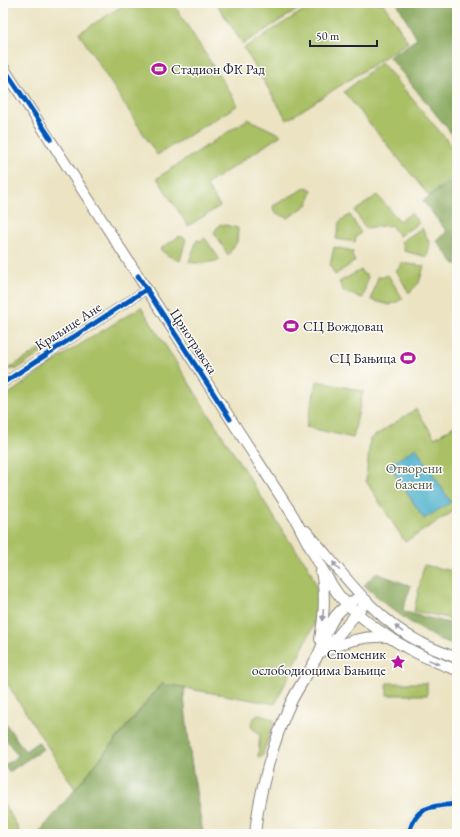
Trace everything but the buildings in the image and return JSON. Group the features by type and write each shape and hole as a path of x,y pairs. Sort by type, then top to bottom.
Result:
{"main road":[{"name":"Црнотравска","path":"3,67 294,517 338,594 356,613 387,637 424,658 457,670"},
{"name":"Црнотравска","path":"294,517 364,598 405,633 420,642 457,658"},
{"path":"317,656 323,621 324,602 323,582 319,562"},
{"path":"317,656 330,644 356,613 364,598"},
{"path":"255,834 259,804 277,740 291,702 317,656 333,620 347,604 364,598"},
{"path":"317,656 339,645 362,637 387,637"}],"street":[{"name":"Краљице Ане","path":"3,383 147,289"},
{"path":"409,834 413,820 424,809 433,806 457,804"}],"green space":[{"name":"Стадион ФК Рад","path":"127,3 173,3 238,105 157,155 79,33"},
{"path":"216,3 308,3 243,44"},
{"path":"315,3 383,3 408,42 287,120 244,48"},
{"path":"397,3 457,3 457,140 389,57 417,39"},
{"path":"381,62 457,152 457,173 429,196 344,92"},
{"path":"248,119 281,135 206,185 220,206 188,226 157,178"},
{"path":"457,176 457,264 455,264 436,240 447,232 423,201"},
{"path":"307,187 312,190 308,204 288,218 274,212 273,206"},
{"path":"377,195 400,221 411,213 419,223 399,236 391,225 365,228 355,211"},
{"path":"350,215 361,233 356,236 355,242 336,239 340,221"},
{"path":"220,224 238,228 237,242 228,255 214,232"},
{"path":"422,228 430,244 427,257 404,251 404,246 401,242"},
{"path":"180,236 186,239 180,261 167,255 160,249"},
{"path":"205,238 220,260 201,264 189,262 197,240 201,241"},
{"path":"334,247 353,251 352,256 355,261 335,275 330,265"},
{"path":"401,263 424,266 419,283 409,293 396,270 400,268"},
{"path":"361,270 362,273 368,276 363,298 344,292 339,282"},
{"path":"388,275 403,299 390,305 371,300 378,277"},
{"path":"141,307 288,539 308,566 314,580 318,596 318,617 275,704 161,684 75,789 3,677 3,398 68,352"},
{"path":"45,346 50,347 17,369 8,369"},
{"path":"317,381 363,391 353,438 306,427"},
{"name":"Отворени базени","path":"416,409 435,438 457,424 457,509 405,542 366,481 370,439"},
{"path":"424,565 457,572 457,620 414,611"},
{"path":"376,573 411,586 403,609 405,612 457,625 457,645 436,638 417,627 364,585"},
{"path":"387,683 427,683 427,695 387,695"},
{"path":"161,684 185,687 184,697 191,760 203,834 38,834 153,695"},
{"path":"258,715 274,719 262,757 258,757 260,734 253,729 251,724 254,718"},
{"path":"3,720 25,751 38,742 43,749 9,772 5,765 18,756 3,735"},
{"path":"3,803 17,825 20,834 3,834"}],"water":[{"path":"416,448 451,502 424,519 389,465"}],"cycle path":[{"path":"3,67 51,139"},
{"path":"138,276 230,419"},
{"path":"3,383 147,289"},
{"path":"409,834 412,824 420,812 440,805 457,804"}],"place":[{"name":"Стадион ФК Рад","path":"159,69"},
{"name":"СЦ Вождовац","path":"291,326"},
{"name":"СЦ Бањица","path":"408,358"},
{"name":"Споменик ослободиоцима Бањице","path":"398,662"}]}
